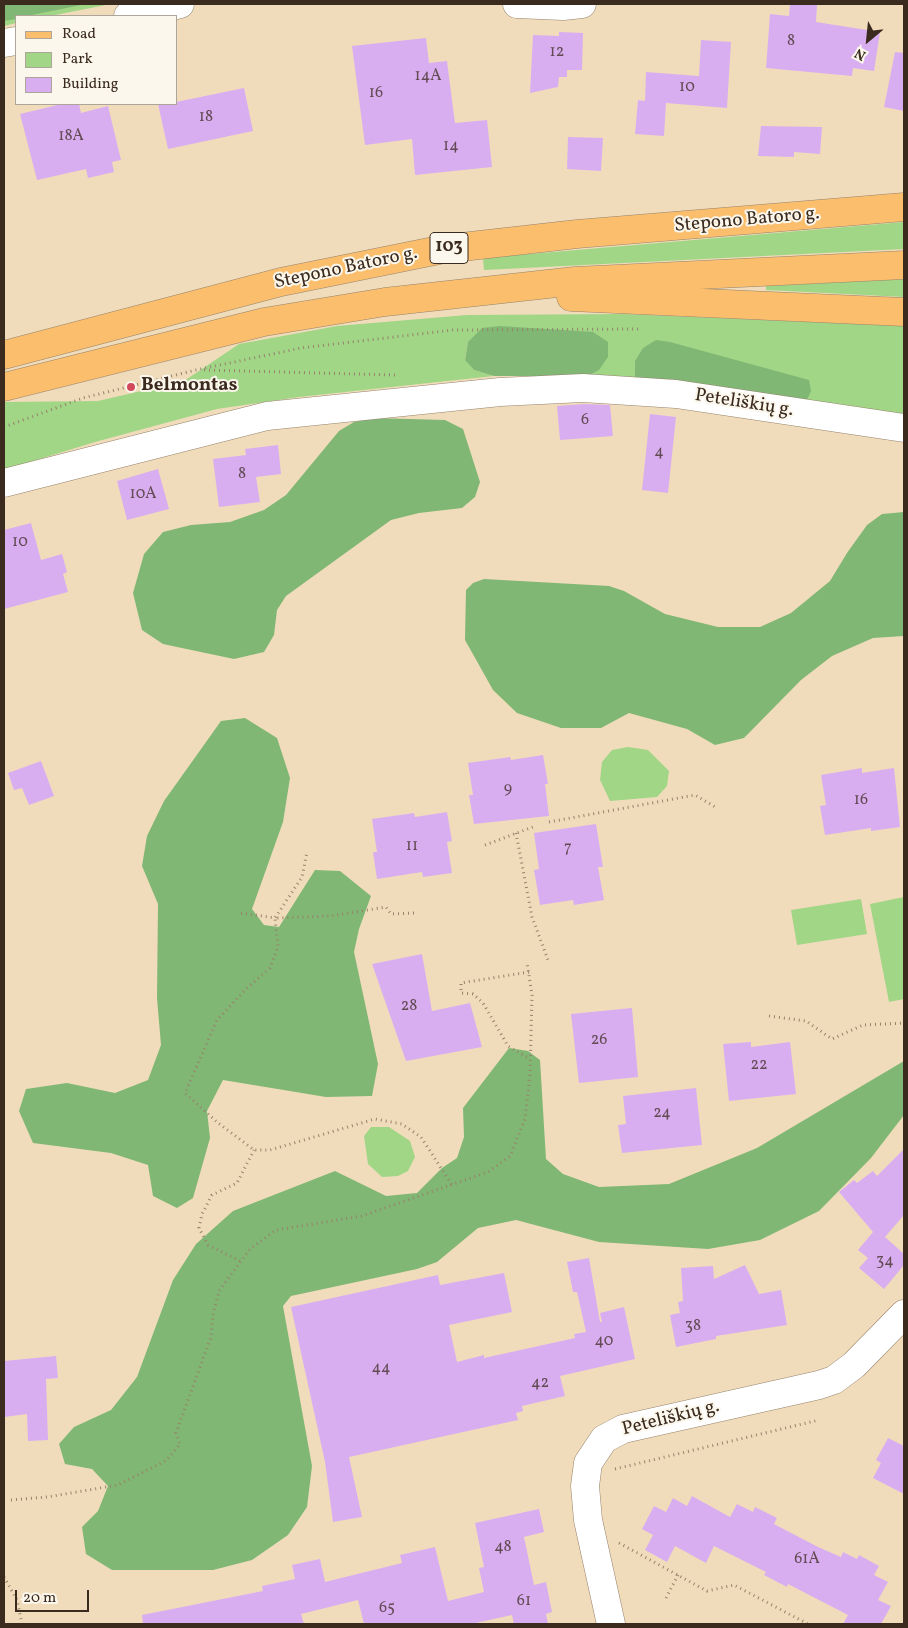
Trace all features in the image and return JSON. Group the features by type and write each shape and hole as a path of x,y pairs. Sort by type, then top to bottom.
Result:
{"main road":[{"name":"Stepono Batoro g.","path":"4,355 281,282 444,249 577,234 904,207"},
{"name":"Stepono Batoro g.","path":"4,387 264,322 385,302 575,281 904,265"},
{"path":"465,293 904,312"}],"street":[{"path":"132,15 180,4"},
{"path":"517,4 563,6 582,4"},
{"name":"Peteliškių g.","path":"4,483 53,468 267,416 500,392 583,388 676,394 904,428"},
{"name":"Peteliškių g.","path":"611,1624 589,1526 585,1486 588,1463 595,1449 604,1439 623,1429 834,1380 854,1365 904,1314"}],"path":[{"path":"4,427 83,398 196,370 301,348 453,330 641,329"},
{"path":"196,370 398,375"},
{"path":"549,822 695,795 717,808"},
{"path":"485,845 533,826"},
{"path":"516,834 532,917 548,960"},
{"path":"307,852 302,877 275,918 278,948 270,968 246,988 216,1020 184,1093 218,1123 254,1150 270,1150 375,1119 402,1124 421,1137 452,1185"},
{"path":"241,913 275,918 330,916 386,907 391,914 414,912"},
{"path":"11,1500 47,1497 118,1485 168,1460 180,1444 176,1433 211,1337 213,1315 219,1291 250,1249 276,1230 362,1216 488,1172 510,1156 525,1119 531,1060 532,995 527,963"},
{"path":"529,972 461,982 461,993 474,994 483,1002 508,1046 531,1060"},
{"path":"769,1016 806,1021 832,1039 862,1025 904,1022"},
{"path":"240,1261 208,1245 200,1228 202,1214 212,1195 238,1183 254,1150"},
{"path":"586,1476 819,1420"},
{"path":"589,1526 707,1591 734,1585 808,1624"},
{"path":"666,1598 678,1575"},
{"path":"4,1577 17,1600 22,1624"}],"green space":[{"path":"4,4 111,4 55,15 15,15 15,23 4,26"},
{"path":"4,4 86,4 32,15 15,15 15,19 4,21"},
{"path":"904,222 904,249 484,270 483,258"},
{"path":"904,279 904,297 766,290 766,286"},
{"path":"623,314 904,326 904,420 635,380 588,376 468,342 465,359 474,370 494,376 299,397 217,409 95,442 4,470 4,402 98,401 184,381 239,344 337,326 467,315"},
{"path":"500,326 593,332 608,342 608,357 599,370 588,376 494,376 474,370 465,360 468,342 482,328"},
{"path":"656,340 670,342 809,380 811,391 806,402 635,380 635,361 643,348"},
{"path":"374,418 445,420 463,429 480,482 475,497 462,508 419,513 391,520 286,596 277,610 274,635 264,652 234,659 163,644 142,630 133,593 144,554 163,532 191,525 230,522 264,510 286,495 339,431 354,422"},
{"path":"904,512 904,636 873,638 832,656 801,680 744,738 715,745 687,729 629,713 601,728 561,728 517,713 493,690 465,640 466,590 473,583 484,579 609,586 624,591 665,614 718,627 760,627 791,613 830,581 867,525 882,514"},
{"path":"245,718 277,738 290,778 283,822 252,909 264,925 279,927 315,870 340,871 371,896 359,929 354,952 378,1064 372,1096 326,1097 223,1080 207,1111 210,1138 193,1198 177,1208 153,1196 148,1165 111,1153 33,1143 19,1111 26,1089 67,1083 115,1093 148,1080 161,1045 157,998 158,904 142,866 147,836 164,801 221,721"},
{"path":"628,747 648,750 669,771 667,786 657,797 610,801 600,780 602,762 612,750"},
{"path":"904,897 904,999 889,1002 870,904"},
{"path":"861,899 867,934 797,945 791,910"},
{"path":"509,1048 528,1051 540,1060 546,1159 563,1174 599,1187 669,1184 757,1148 904,1061 904,1115 871,1158 819,1211 760,1240 708,1249 599,1242 516,1220 478,1228 437,1262 417,1269 291,1296 283,1306 312,1466 307,1507 288,1535 252,1560 213,1570 112,1570 86,1554 82,1527 98,1511 108,1486 92,1469 65,1464 59,1444 74,1427 111,1410 137,1377 173,1280 196,1244 233,1211 335,1171 386,1196 417,1193 442,1168 457,1158 464,1137 463,1108"},
{"path":"371,1127 389,1127 410,1141 415,1157 408,1171 398,1176 382,1177 368,1164 364,1136"}],"building":[{"path":"790,4 817,5 816,22 880,32 874,71 853,68 852,76 766,68 770,14 789,16"},
{"path":"559,32 583,33 582,70 567,70 567,77 559,77 558,87 530,93 533,35 559,36"},
{"path":"426,38 429,63 447,61 455,123 487,120 492,167 415,175 412,139 365,145 352,46"},
{"path":"701,40 731,42 727,108 666,103 664,136 635,134 638,100 645,101 646,72 699,76"},
{"path":"895,52 904,53 904,111 884,107"},
{"path":"244,88 253,131 168,149 158,105 178,105 178,102"},
{"path":"58,105 79,105 81,113 108,106 121,160 112,162 114,172 88,178 86,169 37,180 20,114"},
{"path":"761,126 822,127 820,154 794,152 794,157 758,156"},
{"path":"568,137 603,138 601,171 567,169"},
{"path":"610,405 613,436 560,440 557,406"},
{"path":"650,414 676,417 668,493 642,490"},
{"path":"278,445 281,474 256,477 260,502 219,507 213,459 246,455 245,449"},
{"path":"158,469 169,509 127,520 117,481"},
{"path":"31,523 41,560 62,554 67,572 63,574 68,592 4,609 4,530"},
{"path":"543,755 548,784 545,784 549,816 474,824 469,795 473,795 468,763 510,757 511,760"},
{"path":"41,761 54,796 29,805 22,788 14,790 8,773"},
{"path":"862,768 862,773 894,768 900,827 871,831 871,828 825,835 820,806 826,805 821,775"},
{"path":"447,812 452,841 447,842 452,873 423,877 422,872 377,879 373,852 377,852 372,819 414,813 415,817"},
{"path":"596,824 603,867 598,867 604,900 574,905 573,900 540,905 534,870 539,869 534,833"},
{"path":"422,954 432,1011 470,1003 482,1047 406,1061 372,964"},
{"path":"632,1008 638,1077 579,1083 571,1014"},
{"path":"751,1042 751,1047 790,1042 796,1094 729,1101 723,1044"},
{"path":"696,1088 702,1145 622,1153 618,1125 626,1124 623,1096"},
{"path":"904,1149 904,1215 885,1237 904,1254 904,1265 884,1289 859,1268 868,1258 858,1250 873,1232 839,1192 854,1180 857,1183 873,1171 877,1176"},
{"path":"589,1258 600,1322 602,1322 600,1313 624,1307 635,1359 560,1376 565,1396 522,1406 523,1411 516,1413 518,1420 349,1457 362,1517 333,1522 325,1462 291,1307 438,1275 440,1285 504,1273 512,1312 449,1325 457,1362 484,1355 484,1358 575,1338 574,1334 586,1332 577,1292 573,1292 567,1262"},
{"path":"745,1265 759,1294 781,1290 787,1325 716,1336 716,1339 676,1347 670,1315 680,1313 678,1302 683,1301 681,1268 713,1266 714,1279"},
{"path":"56,1356 58,1378 46,1379 48,1440 28,1441 27,1414 4,1417 4,1361"},
{"path":"888,1438 904,1446 904,1494 873,1478 881,1463 876,1460"},
{"path":"692,1496 730,1517 737,1504 753,1512 755,1507 777,1518 774,1524 818,1547 841,1557 843,1552 857,1559 859,1555 879,1566 874,1575 888,1582 878,1600 891,1606 881,1624 843,1624 848,1615 788,1584 787,1587 764,1575 766,1572 714,1546 706,1563 675,1546 667,1562 645,1550 653,1535 642,1529 654,1506 666,1512 673,1498 687,1506"},
{"path":"539,1509 544,1532 524,1537 534,1585 546,1582 552,1612 546,1614 548,1624 514,1624 512,1615 471,1624 364,1624 358,1600 301,1614 304,1624 143,1624 142,1615 263,1591 262,1586 295,1579 292,1565 320,1559 325,1582 402,1563 400,1555 435,1547 448,1601 484,1592 479,1568 484,1567 475,1523"}],"place":[{"name":"Belmontas","path":"131,387"}]}
